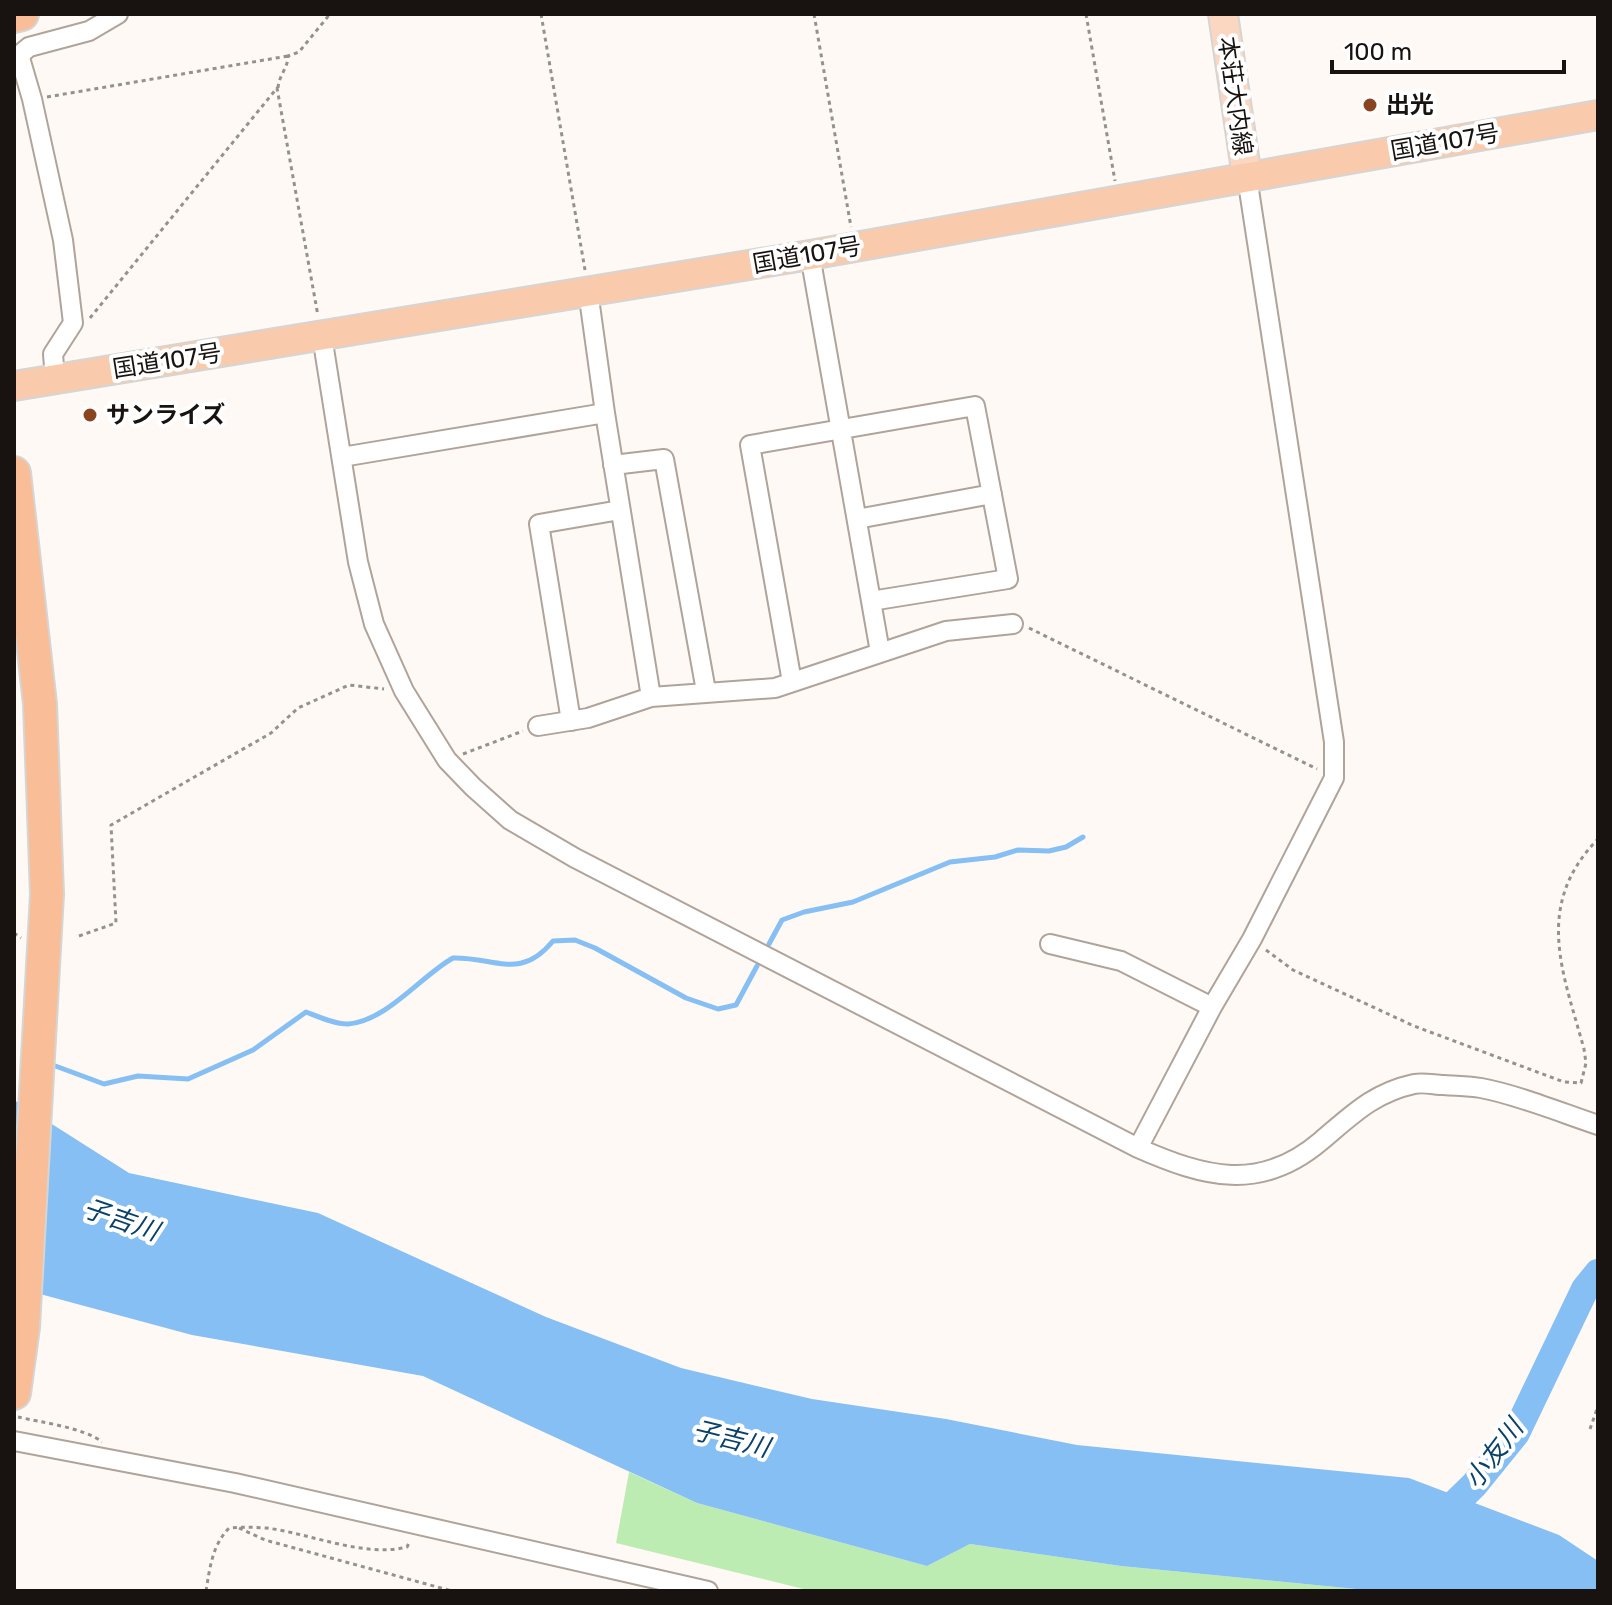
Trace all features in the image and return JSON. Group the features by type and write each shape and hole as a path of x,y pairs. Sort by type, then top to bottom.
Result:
{"highway":[{"path":"14,16 22,14"},
{"name":"国道107号","path":"14,386 810,255 1598,115"},
{"path":"14,473 40,704 47,894 23,1327 14,1393"},
{"path":"14,544 30,705 42,1023"},
{"path":"14,593 30,705"}],"main road":[{"name":"本荘大内線","path":"1223,14 1247,177"}],"street":[{"path":"55,379 53,354 73,323 63,240 20,58 29,47 89,31 118,14"},
{"path":"1138,1148 1212,1007 1252,939 1334,778 1334,742 1247,177"},
{"path":"810,255 880,652"},
{"path":"588,291 651,697"},
{"path":"322,336 358,562 374,624 404,691 447,760 510,820 575,858 1180,1167 1236,1177 1288,1162 1317,1144 1364,1104 1418,1083 1482,1088 1598,1125"},
{"path":"792,682 750,445 975,406 1008,579 871,601"},
{"path":"342,457 605,413"},
{"path":"613,465 664,459 706,691"},
{"path":"857,519 992,494"},
{"path":"571,721 539,524 620,510"},
{"path":"538,726 588,718 651,697 775,688 946,631 1013,624"},
{"path":"1050,944 1121,961 1212,1007"},
{"path":"14,1441 419,1523 708,1591"}],"path":[{"path":"32,99 288,56 299,52 330,14"},
{"path":"541,14 588,291"},
{"path":"814,14 855,247"},
{"path":"1086,14 1119,200"},
{"path":"288,56 288,65 277,88 322,336"},
{"path":"73,323 85,325 277,88"},
{"path":"1013,624 1033,628 1334,778"},
{"path":"79,936 116,923 111,825 271,733 298,708 349,685 404,691"},
{"path":"447,760 538,726"},
{"path":"1252,939 1293,970 1414,1026 1564,1082 1581,1083 1586,1063 1584,1049 1558,951 1558,922 1572,872 1598,839"},
{"path":"14,933 21,938"},
{"path":"1590,1429 1598,1406"},
{"path":"14,1416 99,1438 117,1460"},
{"path":"206,1591 212,1555 219,1539 229,1528 267,1528 365,1548 395,1550 407,1547 419,1523"},
{"path":"239,1528 265,1540 452,1591"}],"green space":[{"path":"629,1472 697,1503 927,1566 970,1544 1121,1566 1376,1591 812,1591 616,1543"}],"water":[{"name":"子吉川","path":"14,1100 129,1173 318,1213 546,1317 681,1368 812,1399 946,1419 1077,1445 1409,1478 1559,1535 1598,1561 1598,1591 1376,1591 1121,1566 970,1544 927,1566 697,1503 423,1376 192,1335 14,1287"}],"waterway":[{"path":"769,944 782,920 853,902 950,862 995,857 1018,850 1049,851 1066,847 1083,837"},
{"path":"50,1064 104,1084 138,1076 188,1079 253,1050 306,1012 343,1024 362,1021 390,1006 453,958 518,964 541,953 553,941 575,940 595,948 686,998 718,1009 736,1005 757,966"},
{"name":"小友川","path":"1434,1524 1474,1485 1516,1433 1585,1289 1598,1273"}],"place":[{"name":"出光","path":"1370,105"},
{"name":"サンライズ","path":"90,415"}]}
